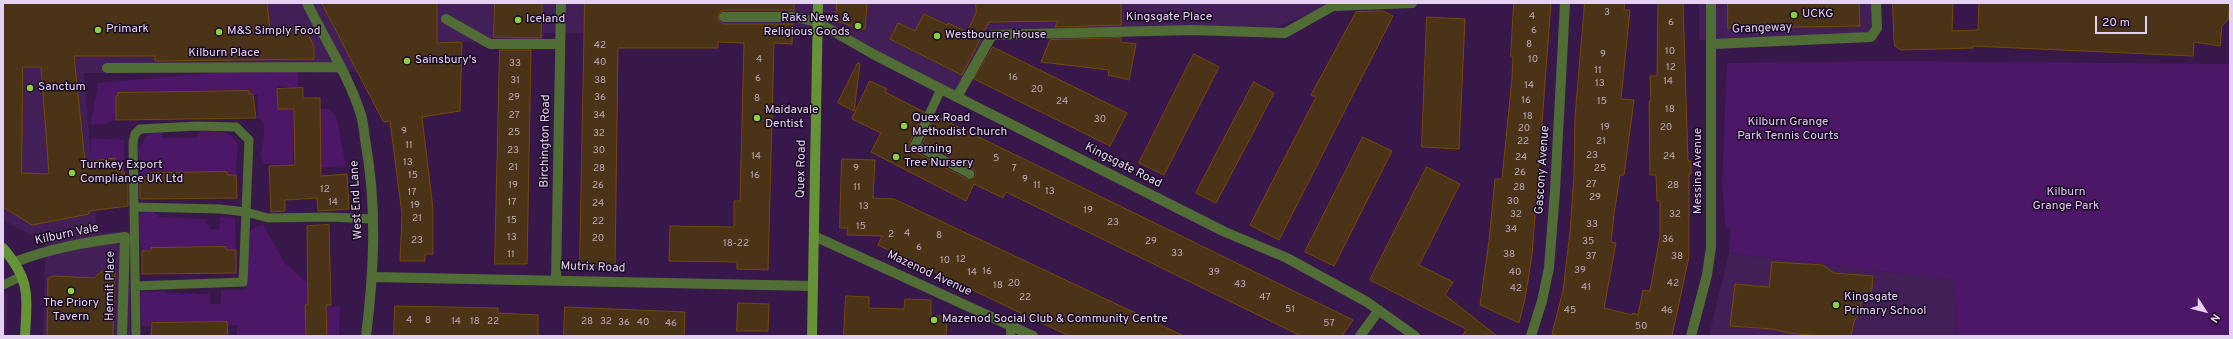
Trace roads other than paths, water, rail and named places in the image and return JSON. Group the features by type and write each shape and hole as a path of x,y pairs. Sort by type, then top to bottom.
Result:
{"main road":[{"name":"Quex Road","path":"812,336 818,3"},
{"path":"3,248 15,262 26,286 25,336"}],"street":[{"name":"West End Lane","path":"307,3 341,67 361,115 371,173 373,219 373,277 366,336"},
{"name":"Birchington Road","path":"556,280 561,3"},
{"name":"Kingsgate Place","path":"957,97 992,35 1192,30 1285,33 1333,6 1412,3"},
{"name":"Gascony Avenue","path":"1531,336 1542,301 1549,268 1556,191 1565,3"},
{"name":"Messina Avenue","path":"1691,336 1707,275 1711,246 1713,44 1711,3"},
{"name":"Grangeway","path":"1713,44 1871,37 1877,28 1876,3"},
{"name":"Kingsgate Road","path":"724,17 796,17 817,22 873,54 1225,232 1287,258 1342,287 1379,310 1415,336"},
{"path":"446,19 490,44 560,44"},
{"name":"Kilburn Place","path":"107,68 341,67"},
{"name":"Mazenod Avenue","path":"814,236 1011,331 1033,336"},
{"name":"Kilburn Vale","path":"15,262 46,251 83,242 125,237"},
{"name":"Hermit Place","path":"122,336 125,237"},
{"name":"Mutrix Road","path":"373,277 813,286"},
{"path":"1360,336 1379,310"}],"lane":[{"path":"941,89 915,145 970,174"},
{"path":"135,286 244,282 249,140 236,126 227,125 140,129 135,134 133,142 135,286 136,336"},
{"path":"134,207 220,209 246,212 268,218 329,217 373,219"},
{"path":"3,285 22,276"}],"place":[{"name":"UCKG","path":"1794,15"},
{"name":"Iceland","path":"518,20"},
{"name":"Raks News & Religious Goods","path":"858,26"},
{"name":"Primark","path":"98,30"},
{"name":"M&S Simply Food","path":"219,32"},
{"name":"Westbourne House","path":"937,36"},
{"name":"Sainsbury's","path":"407,61"},
{"name":"Sanctum","path":"30,88"},
{"name":"Maidavale Dentist","path":"757,118"},
{"name":"Quex Road Methodist Church","path":"904,126"},
{"name":"Learning Tree Nursery","path":"896,157"},
{"name":"Turnkey Export Compliance UK Ltd","path":"72,173"},
{"name":"The Priory Tavern","path":"71,291"},
{"name":"Kingsgate Primary School","path":"1836,305"},
{"name":"Mazenod Social Club & Community Centre","path":"934,320"}],"park label":[{"name":"Kilburn Grange Park Tennis Courts","path":"1788,130"},
{"name":"Kilburn Grange Park","path":"2066,200"}]}
